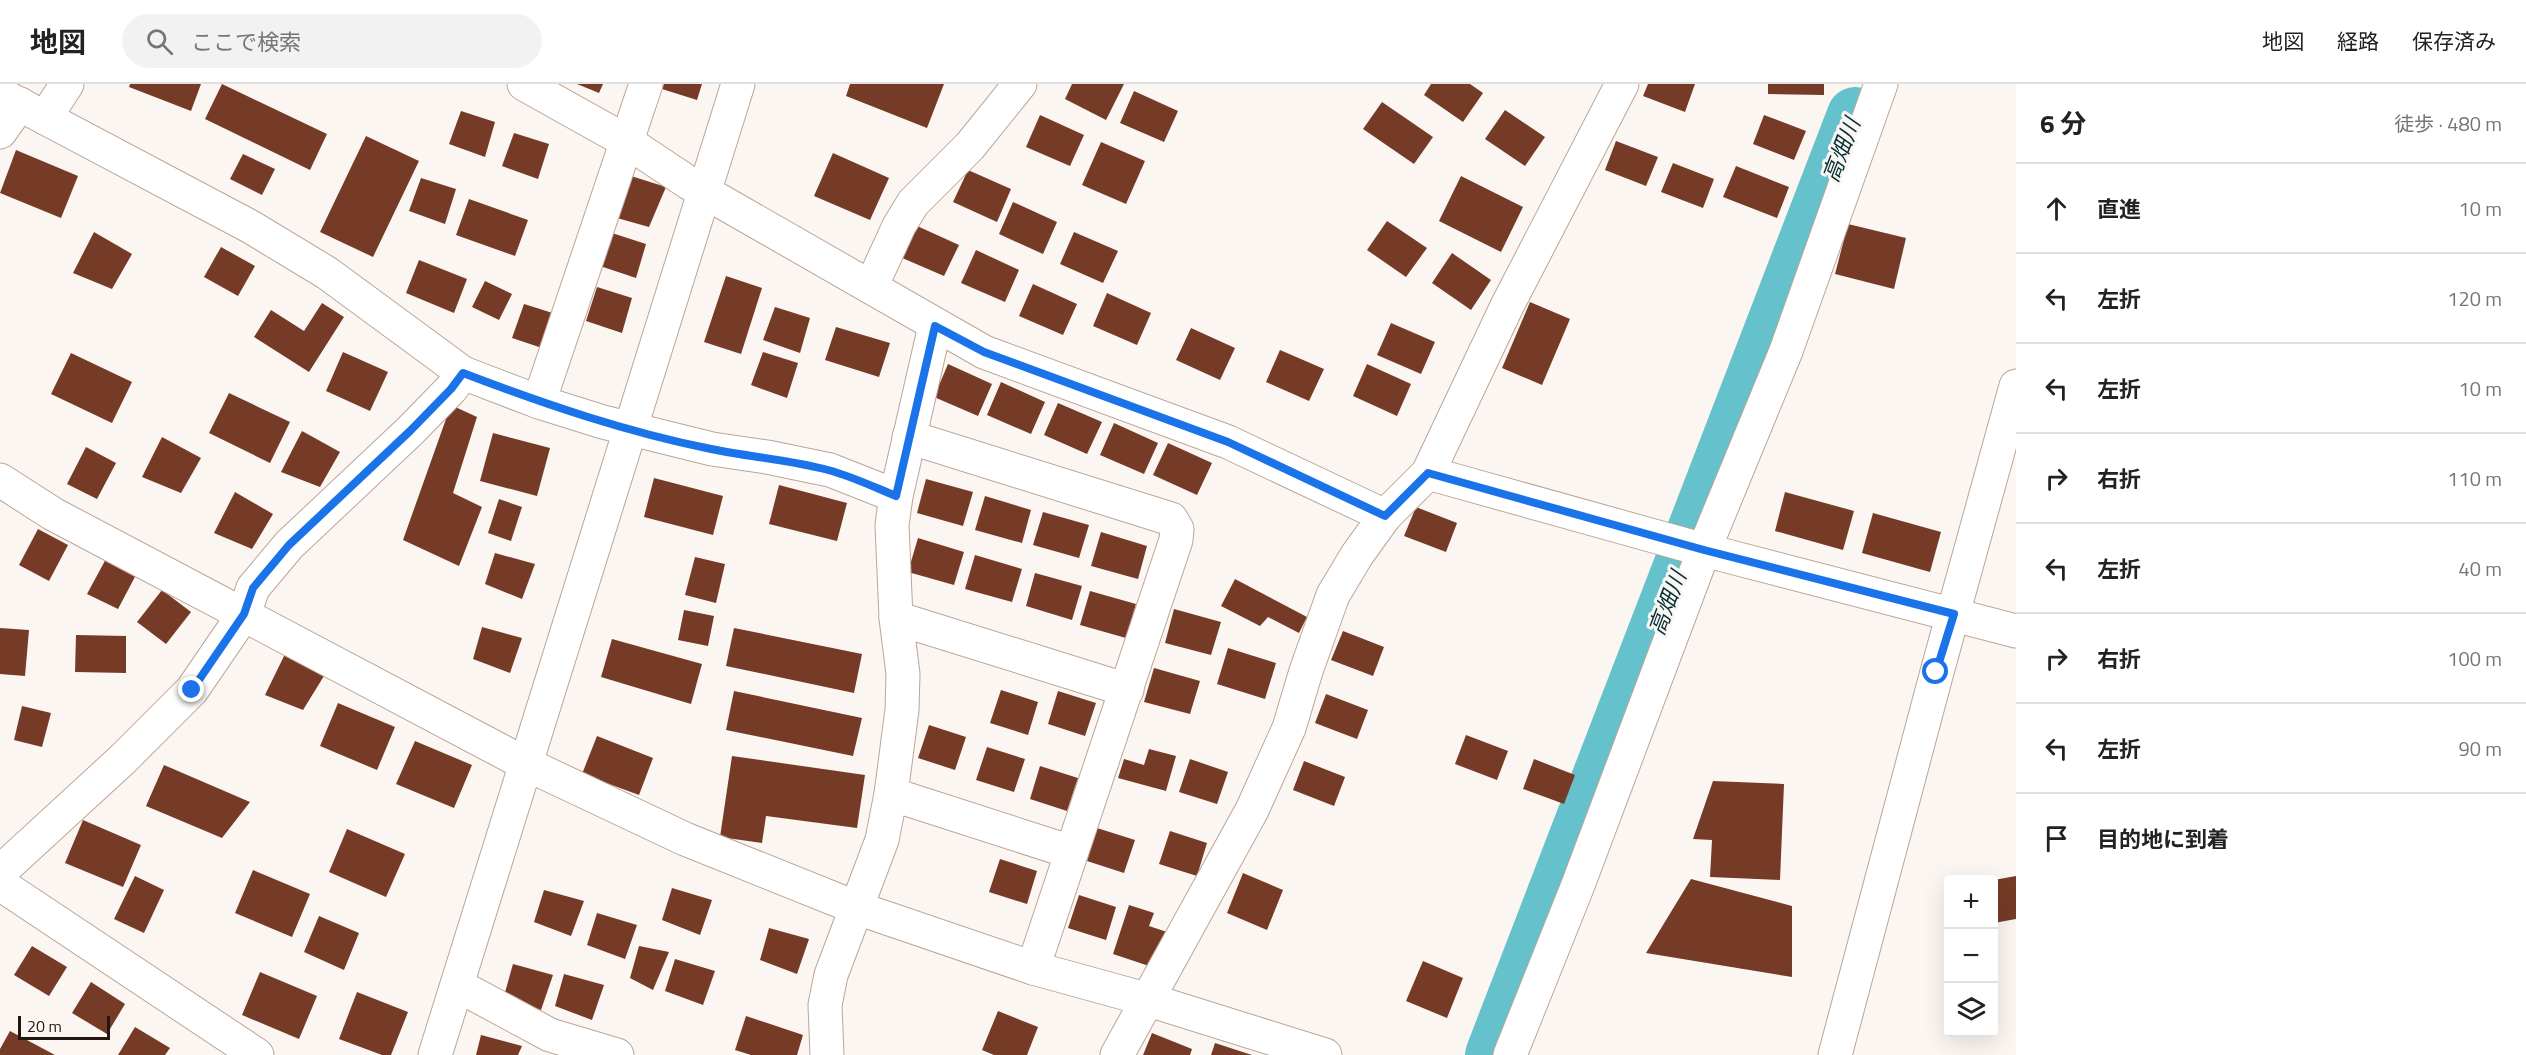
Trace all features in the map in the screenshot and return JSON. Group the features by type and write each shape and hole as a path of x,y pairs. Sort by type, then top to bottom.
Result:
{"street":[{"path":"0,132 22,105 67,84"},
{"path":"524,84 626,141 705,191 935,326 984,352 1228,442 1385,516"},
{"path":"539,402 646,84"},
{"path":"435,1055 524,763 738,84"},
{"path":"870,287 899,226 913,203 970,146 1020,84"},
{"path":"1117,1055 1252,810 1289,728 1333,595 1357,555 1385,516 1428,473 1507,306 1622,84"},
{"path":"1510,1055 1578,885 1695,547 1786,351 1881,84"},
{"path":"22,105 261,232 327,273 463,373 539,402 630,429 712,449 830,470 896,496"},
{"path":"826,1055 825,1005 831,975 882,840 891,794 902,710 903,674 896,618 892,525 896,496 935,326"},
{"path":"0,872 124,758 192,690 244,614 253,588 289,545 410,431 451,389 463,373"},
{"path":"1834,1055 1936,672 2016,386"},
{"path":"909,436 1171,519 1177,529 1176,540 1127,690 1033,968"},
{"path":"1428,473 1695,547 2016,631"},
{"path":"0,480 53,514 524,763 685,839 857,908 1033,968 1149,1000 1311,1053"},
{"path":"896,618 1127,690"},
{"path":"891,794 1071,852"},
{"path":"0,884 257,1055"},
{"path":"456,986 550,1035 616,1055"}],"building":[{"path":"130,84 201,84 191,111 129,87"},
{"path":"222,84 327,134 310,170 205,119"},
{"path":"577,84 603,84 599,93"},
{"path":"664,84 702,84 697,100 662,89"},
{"path":"850,84 944,84 927,128 846,96"},
{"path":"1072,84 1124,84 1106,120 1065,99"},
{"path":"1431,84 1470,84 1483,93 1463,122 1424,95"},
{"path":"1648,84 1695,84 1685,112 1643,96"},
{"path":"1768,84 1824,84 1824,95 1768,94"},
{"path":"1134,91 1178,111 1164,142 1120,123"},
{"path":"1382,102 1433,137 1414,164 1363,129"},
{"path":"1505,110 1545,137 1525,166 1485,139"},
{"path":"461,111 495,122 485,157 449,144"},
{"path":"1040,115 1084,135 1070,166 1026,147"},
{"path":"1764,115 1806,131 1794,160 1753,144"},
{"path":"514,133 549,144 538,179 502,166"},
{"path":"366,136 419,161 373,257 320,232"},
{"path":"1616,141 1658,157 1646,186 1605,170"},
{"path":"1101,142 1145,161 1126,204 1082,185"},
{"path":"16,150 78,176 61,218 0,193"},
{"path":"833,153 889,178 870,220 814,196"},
{"path":"243,154 275,169 262,195 230,179"},
{"path":"1673,163 1714,179 1703,208 1661,192"},
{"path":"1736,166 1789,187 1777,218 1723,197"},
{"path":"968,170 1011,189 997,222 953,202"},
{"path":"631,176 666,187 649,227 617,218"},
{"path":"1461,176 1523,207 1501,252 1439,221"},
{"path":"421,178 456,189 445,224 409,211"},
{"path":"469,199 528,220 515,256 456,235"},
{"path":"1013,202 1057,222 1043,254 999,234"},
{"path":"1387,221 1427,248 1406,277 1367,250"},
{"path":"1848,224 1906,238 1894,289 1835,274"},
{"path":"915,225 959,245 944,276 900,257"},
{"path":"94,232 132,254 112,289 73,273"},
{"path":"1074,232 1118,251 1103,283 1060,264"},
{"path":"612,233 646,244 636,278 600,266"},
{"path":"221,247 255,266 238,296 204,277"},
{"path":"976,250 1019,270 1005,302 961,283"},
{"path":"1452,253 1491,280 1471,310 1432,283"},
{"path":"419,260 467,279 454,313 406,293"},
{"path":"726,276 762,288 741,354 704,342"},
{"path":"485,281 512,294 499,320 472,307"},
{"path":"1033,284 1077,304 1063,335 1019,316"},
{"path":"597,287 632,298 622,333 586,321"},
{"path":"1107,293 1151,313 1137,345 1093,326"},
{"path":"1530,302 1570,319 1542,385 1502,368"},
{"path":"322,303 344,317 309,372 254,337 271,310 304,331"},
{"path":"524,304 559,315 548,350 512,338"},
{"path":"775,307 810,318 800,353 763,340"},
{"path":"1391,323 1435,342 1421,374 1377,355"},
{"path":"836,327 890,343 879,377 825,360"},
{"path":"1191,328 1235,348 1220,380 1176,360"},
{"path":"1280,350 1324,369 1309,401 1266,382"},
{"path":"343,352 388,372 370,411 326,391"},
{"path":"763,352 798,363 787,398 751,385"},
{"path":"71,353 132,382 112,423 51,394"},
{"path":"948,364 992,384 978,416 934,397"},
{"path":"1367,364 1411,384 1397,416 1353,396"},
{"path":"1001,382 1045,402 1031,434 987,415"},
{"path":"229,393 290,422 270,463 209,433"},
{"path":"1058,403 1102,422 1087,454 1044,435"},
{"path":"451,405 477,417 453,493 482,507 459,566 403,540"},
{"path":"1114,423 1158,443 1144,474 1100,455"},
{"path":"302,431 340,452 320,487 281,472"},
{"path":"493,433 550,448 537,496 480,481"},
{"path":"162,437 201,458 181,493 142,477"},
{"path":"1168,443 1212,463 1197,495 1153,475"},
{"path":"86,447 116,463 97,499 67,484"},
{"path":"654,478 723,496 713,535 644,517"},
{"path":"926,479 973,492 963,526 917,513"},
{"path":"779,485 847,503 837,541 769,524"},
{"path":"235,492 273,514 252,549 214,533"},
{"path":"1785,492 1854,511 1843,550 1775,531"},
{"path":"985,496 1031,510 1022,543 975,530"},
{"path":"499,499 522,507 511,541 488,533"},
{"path":"1416,507 1457,523 1446,552 1404,536"},
{"path":"1043,512 1089,525 1079,558 1033,545"},
{"path":"1873,513 1941,532 1930,572 1862,553"},
{"path":"38,529 68,545 49,581 19,565"},
{"path":"1101,532 1147,546 1138,579 1091,566"},
{"path":"918,538 964,552 954,585 908,572"},
{"path":"495,553 535,564 522,599 485,584"},
{"path":"975,555 1022,569 1012,602 965,589"},
{"path":"107,557 137,573 118,609 87,594"},
{"path":"695,557 725,564 716,603 685,595"},
{"path":"1035,573 1082,586 1072,620 1026,606"},
{"path":"1235,579 1307,617 1299,633 1268,617 1260,626 1221,606"},
{"path":"162,590 191,612 166,644 137,622"},
{"path":"1090,591 1136,604 1126,638 1080,625"},
{"path":"1174,609 1221,622 1211,655 1165,643"},
{"path":"684,610 714,616 708,646 678,640"},
{"path":"482,627 522,638 510,673 473,659"},
{"path":"0,628 29,630 25,676 0,674"},
{"path":"734,628 862,654 854,693 726,666"},
{"path":"1343,631 1384,647 1373,676 1331,660"},
{"path":"76,635 126,636 126,673 75,672"},
{"path":"612,639 702,664 691,704 601,677"},
{"path":"1228,648 1276,663 1265,699 1217,684"},
{"path":"285,654 324,676 303,710 265,695"},
{"path":"1154,668 1200,681 1190,714 1144,702"},
{"path":"1001,690 1038,702 1028,735 990,723"},
{"path":"734,691 862,718 853,756 726,730"},
{"path":"1058,691 1096,703 1085,736 1048,724"},
{"path":"1326,694 1368,710 1357,739 1315,723"},
{"path":"338,703 395,727 377,770 320,746"},
{"path":"22,706 51,713 42,747 14,740"},
{"path":"929,725 966,737 955,770 918,758"},
{"path":"1466,735 1508,751 1497,780 1455,764"},
{"path":"597,736 653,758 639,795 582,774"},
{"path":"415,741 472,765 454,808 396,784"},
{"path":"987,747 1025,759 1014,792 976,780"},
{"path":"1149,749 1176,756 1166,791 1118,778 1124,759 1144,765"},
{"path":"732,756 865,775 857,828 766,816 762,843 720,837"},
{"path":"1190,759 1228,772 1217,804 1179,792"},
{"path":"1534,759 1575,775 1564,804 1523,789"},
{"path":"1304,761 1345,777 1334,806 1293,790"},
{"path":"164,765 250,802 222,838 146,806"},
{"path":"1040,766 1078,778 1067,811 1030,799"},
{"path":"1713,781 1784,784 1780,880 1710,877 1712,840 1693,839"},
{"path":"83,820 141,845 123,887 65,863"},
{"path":"1097,828 1135,840 1124,873 1087,861"},
{"path":"347,829 405,854 386,897 329,872"},
{"path":"1170,831 1207,843 1197,876 1159,864"},
{"path":"1000,859 1037,871 1027,904 989,892"},
{"path":"253,870 310,894 292,937 235,913"},
{"path":"1243,873 1283,890 1267,930 1227,913"},
{"path":"135,876 164,890 144,933 114,919"},
{"path":"2016,876 2016,919 1998,922 1998,879"},
{"path":"1691,879 1792,906 1792,977 1646,953"},
{"path":"672,888 712,900 700,935 662,920"},
{"path":"544,890 584,901 571,936 534,922"},
{"path":"1079,895 1116,907 1106,940 1068,928"},
{"path":"1129,905 1154,913 1149,926 1167,932 1155,968 1113,954"},
{"path":"597,913 637,925 625,959 587,945"},
{"path":"319,916 359,933 344,970 304,952"},
{"path":"769,928 809,939 797,974 760,960"},
{"path":"32,946 67,967 49,996 14,975"},
{"path":"639,946 669,952 653,990 630,978"},
{"path":"675,959 715,971 703,1005 665,991"},
{"path":"1423,961 1463,978 1447,1018 1406,1001"},
{"path":"513,964 553,975 541,1010 504,996"},
{"path":"260,972 317,996 299,1039 242,1015"},
{"path":"564,974 604,985 592,1020 555,1006"},
{"path":"91,982 125,1004 107,1034 72,1013"},
{"path":"357,992 408,1012 391,1055 382,1055 339,1039"},
{"path":"998,1011 1038,1027 1027,1055 994,1055 982,1050"},
{"path":"746,1016 803,1035 797,1055 751,1055 735,1050"},
{"path":"135,1027 170,1048 165,1055 118,1055"},
{"path":"10,1031 55,1055 0,1055 0,1049"},
{"path":"1152,1033 1192,1049 1190,1055 1143,1055"},
{"path":"481,1035 522,1046 518,1055 476,1055"},
{"path":"1215,1043 1252,1055 1211,1055"}],"waterway":[{"name":"高畑川","path":"1493,1055 1855,115"}],"route":[{"path":"192,690 244,614 253,588 289,545 410,431 451,389 463,373 539,402 603,422 712,449 830,470 896,496 935,326 984,352 1228,442 1385,516 1428,473 1704,550 1954,614 1936,672"}]}
